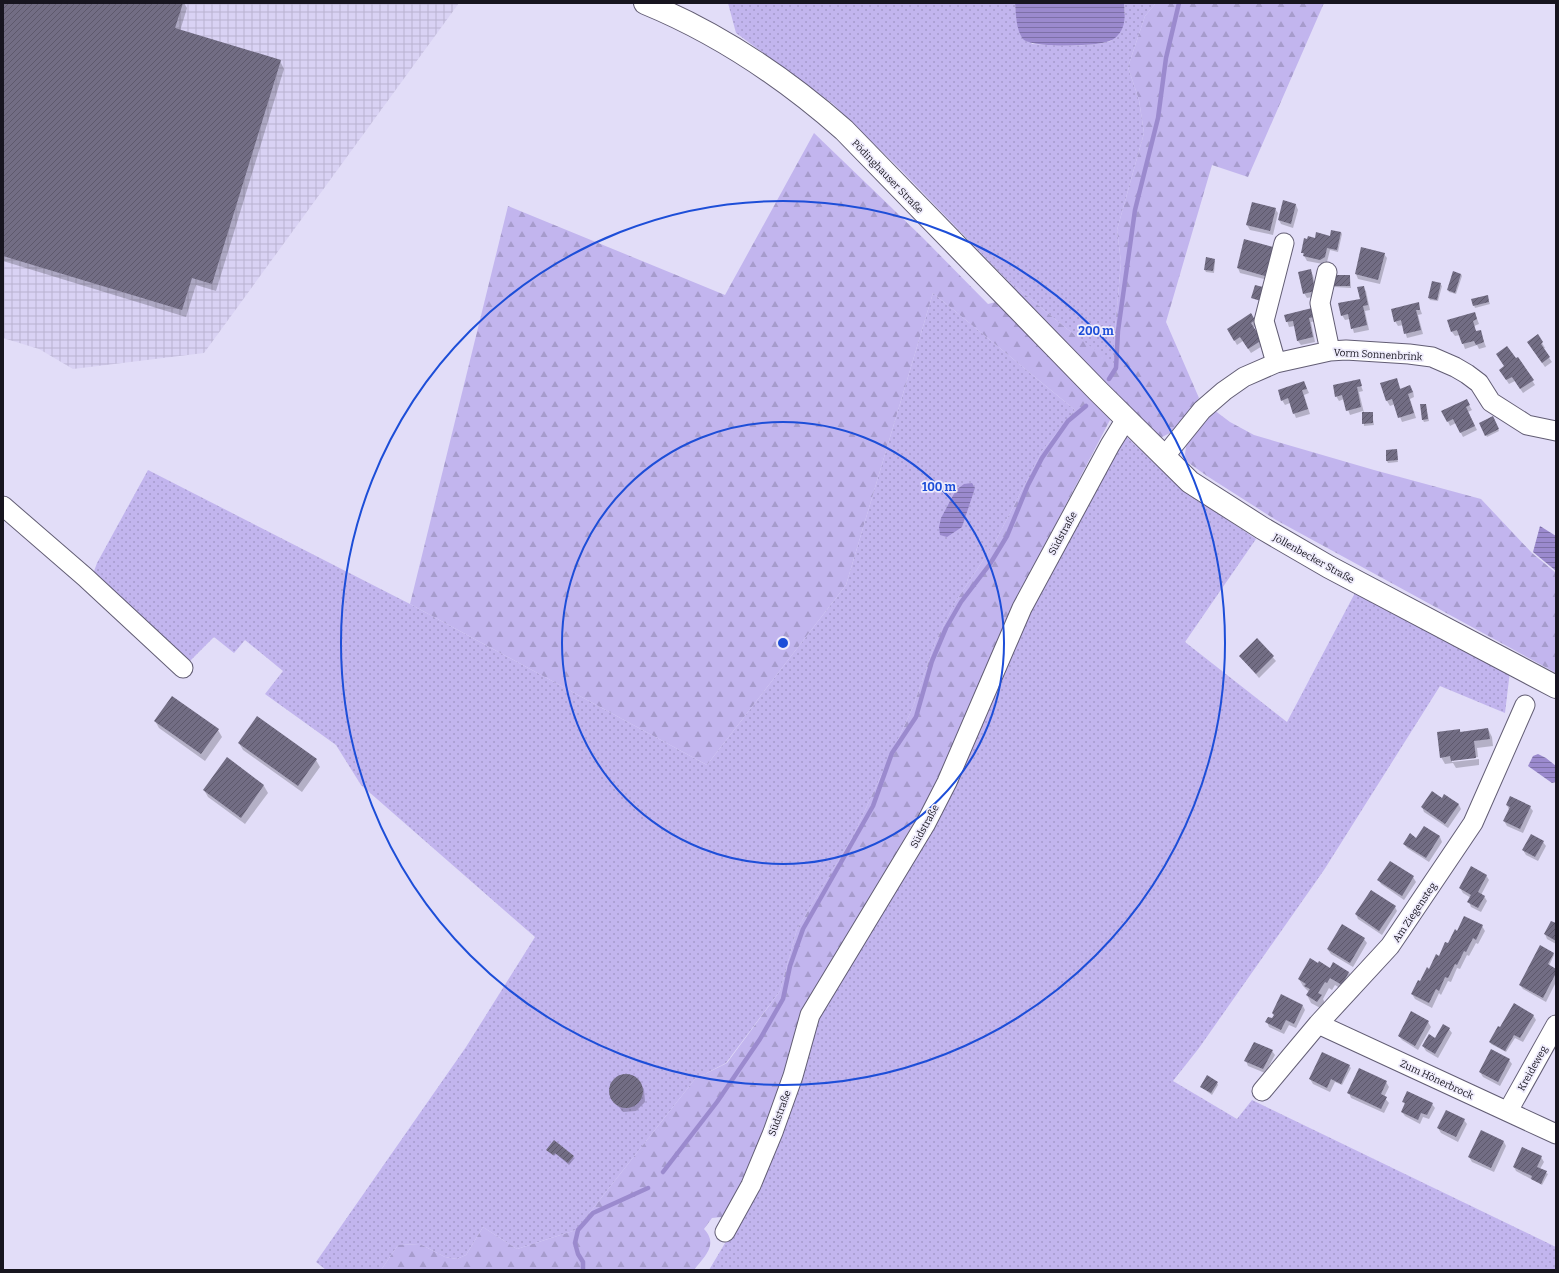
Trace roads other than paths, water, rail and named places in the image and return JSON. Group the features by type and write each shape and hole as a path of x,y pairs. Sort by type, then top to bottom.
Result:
{"main road":[{"name":"Pödinghauser Straße","path":"645,3 673,15 717,38 794,88 815,104 844,130 1098,391"},
{"name":"Jöllenbecker Straße","path":"1098,391 1190,482 1262,528 1342,574 1556,687"}],"street":[{"path":"1276,363 1264,321 1284,243"},
{"path":"1327,272 1320,303 1330,351"},
{"name":"Vorm Sonnenbrink","path":"1164,457 1202,410 1224,391 1244,377 1276,363 1330,351 1346,350 1432,357 1467,374 1479,383 1491,402 1527,425 1556,431"},
{"name":"Südstraße","path":"725,1232 751,1185 773,1132 793,1076 810,1015 926,823 947,782 1022,608 1126,419"},
{"path":"3,506 85,577 183,668"},
{"name":"Am Ziegensteg","path":"1262,1091 1318,1024 1390,946 1473,823 1525,705"},
{"name":"Zum Hönerbrock","path":"1318,1024 1556,1134"},
{"name":"Kreideweg","path":"1508,1111 1556,1025"}],"waterway":[{"path":"1109,379 1116,368 1118,331 1135,210 1158,118 1166,58 1179,3"},
{"path":"663,1172 717,1102 760,1039 783,999 790,966 803,929 873,806 892,753 916,717 932,661 946,628 961,602 990,564 1007,536 1028,485 1042,458 1068,421 1086,406"},
{"path":"583,1270 583,1262 578,1254 575,1243 578,1230 593,1213 648,1188"}]}
